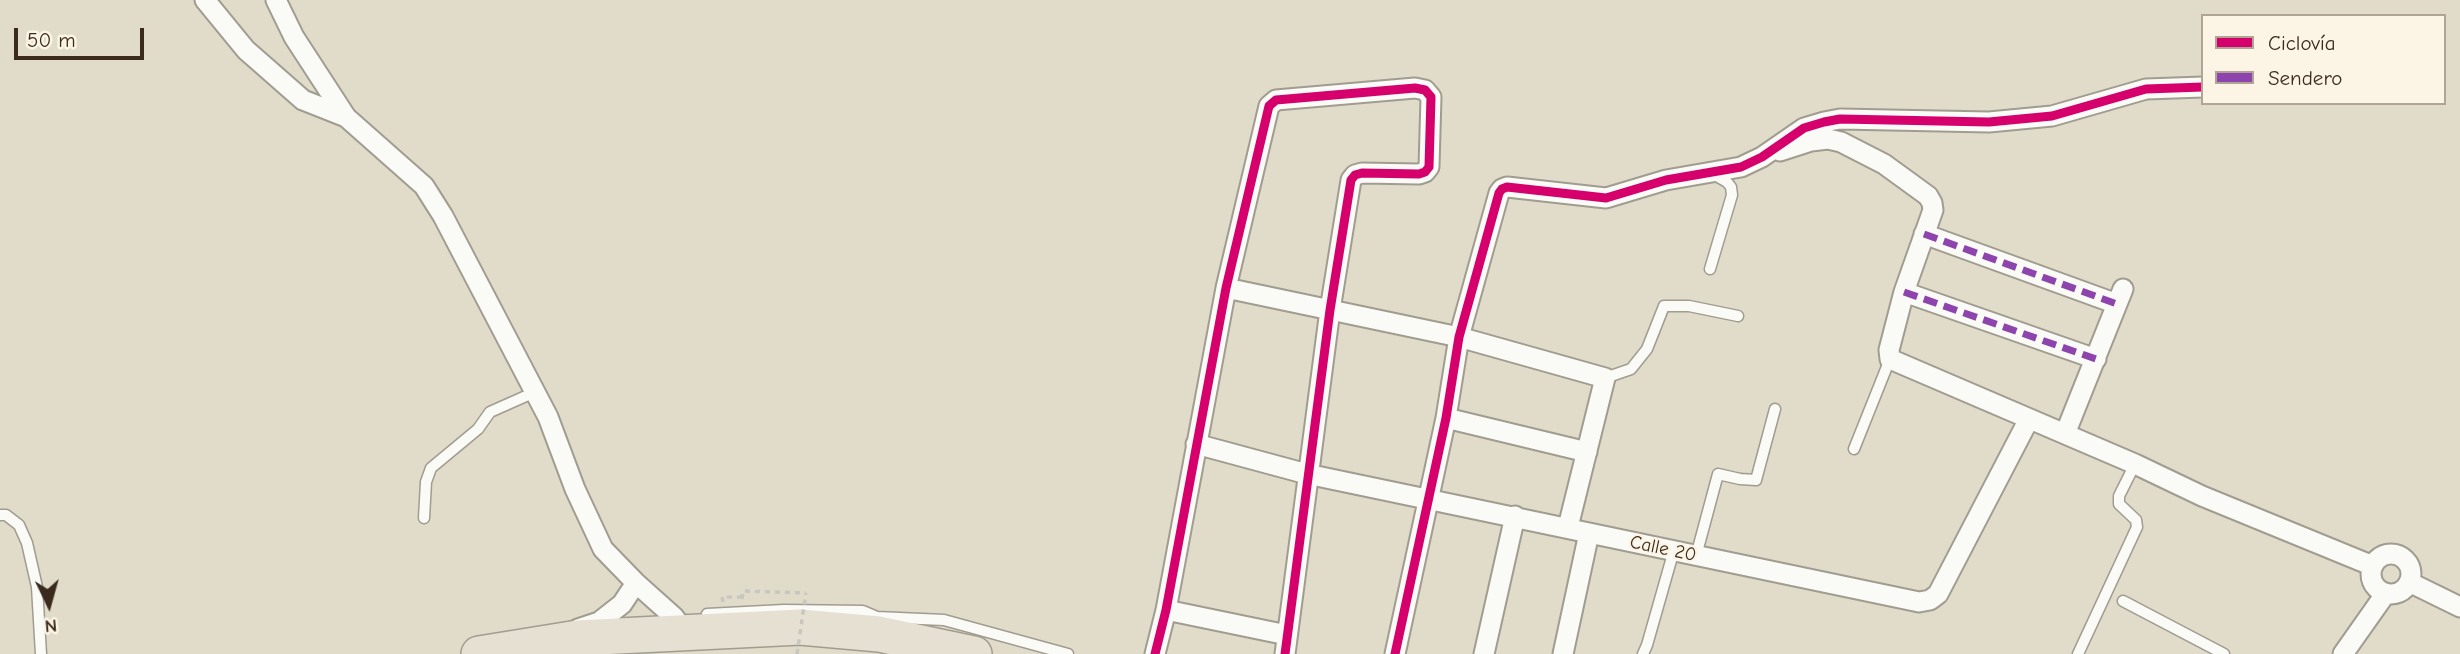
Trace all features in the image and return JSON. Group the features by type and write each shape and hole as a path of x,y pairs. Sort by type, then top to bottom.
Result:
{"highway":[{"path":"480,654 578,638 689,631 813,629 879,635 974,654"}],"street":[{"path":"205,0 246,50 303,100 346,117"},
{"path":"276,0 294,37 346,117 424,186 443,216 548,417 575,489 603,549 689,631"},
{"path":"1762,157 1804,128 1840,119 1989,122 2052,116 2146,89 2201,87"},
{"path":"1154,654 1166,610 1226,288 1256,156 1272,102 1415,88 1424,90 1431,97 1429,167 1425,172 1363,173 1355,175 1351,180 1307,474 1286,645 1166,610"},
{"path":"1395,654 1446,418 1459,337 1502,189 1507,187 1606,198 1665,180 1741,167 1811,141 1828,139 1863,152 1884,164 1928,196 1933,209 1904,292 1889,350 1890,359 2135,464 2202,496 2372,566"},
{"path":"1924,234 2120,297 2065,434"},
{"path":"1226,288 1459,337 1605,378 1568,527"},
{"path":"1904,292 2096,359"},
{"path":"1446,418 1587,452"},
{"name":"Calle 20","path":"1196,444 1307,474 1919,602 1930,600 1938,594 2029,419"},
{"path":"1483,654 1515,516"},
{"path":"1563,654 1589,533"},
{"path":"2382,556 2402,557 2410,568 2409,582 2400,592 2386,593 2372,580 2372,566 2382,556"},
{"path":"2409,582 2460,607"},
{"path":"469,654 482,646 506,638 577,629 600,622 622,604 636,583"},
{"path":"2343,654 2386,593"}],"lane":[{"path":"1710,269 1732,195 1727,182 1712,173"},
{"path":"1605,378 1631,369 1647,349 1664,306 1689,306 1738,316"},
{"path":"1854,449 1890,359"},
{"path":"424,518 426,482 431,468 478,429 490,412 535,392"},
{"path":"1696,556 1717,474 1741,480 1756,480 1775,409"},
{"path":"2078,654 2137,527 2136,520 2119,503 2119,496 2135,464"},
{"path":"0,515 6,515 19,525 27,543 37,587 41,654"},
{"path":"1643,654 1674,551"},
{"path":"2123,601 2224,654"},
{"path":"689,631 705,615 784,610 863,611 877,617 944,620 1068,654"}],"path":[{"path":"722,597 807,593 797,654"}],"marked path":[{"path":"1924,234 2117,304"},
{"path":"1904,292 2096,359"}],"cycle path":[{"path":"1395,654 1446,418 1459,337 1502,189 1507,187 1606,198 1666,180 1741,167 1762,157 1804,128 1840,119 1989,122 2052,116 2146,89 2201,87"},
{"path":"1155,654 1166,610 1226,288 1269,106 1276,100 1415,88 1425,90 1431,97 1429,167 1425,172 1362,173 1351,180 1330,310 1285,654"}]}
